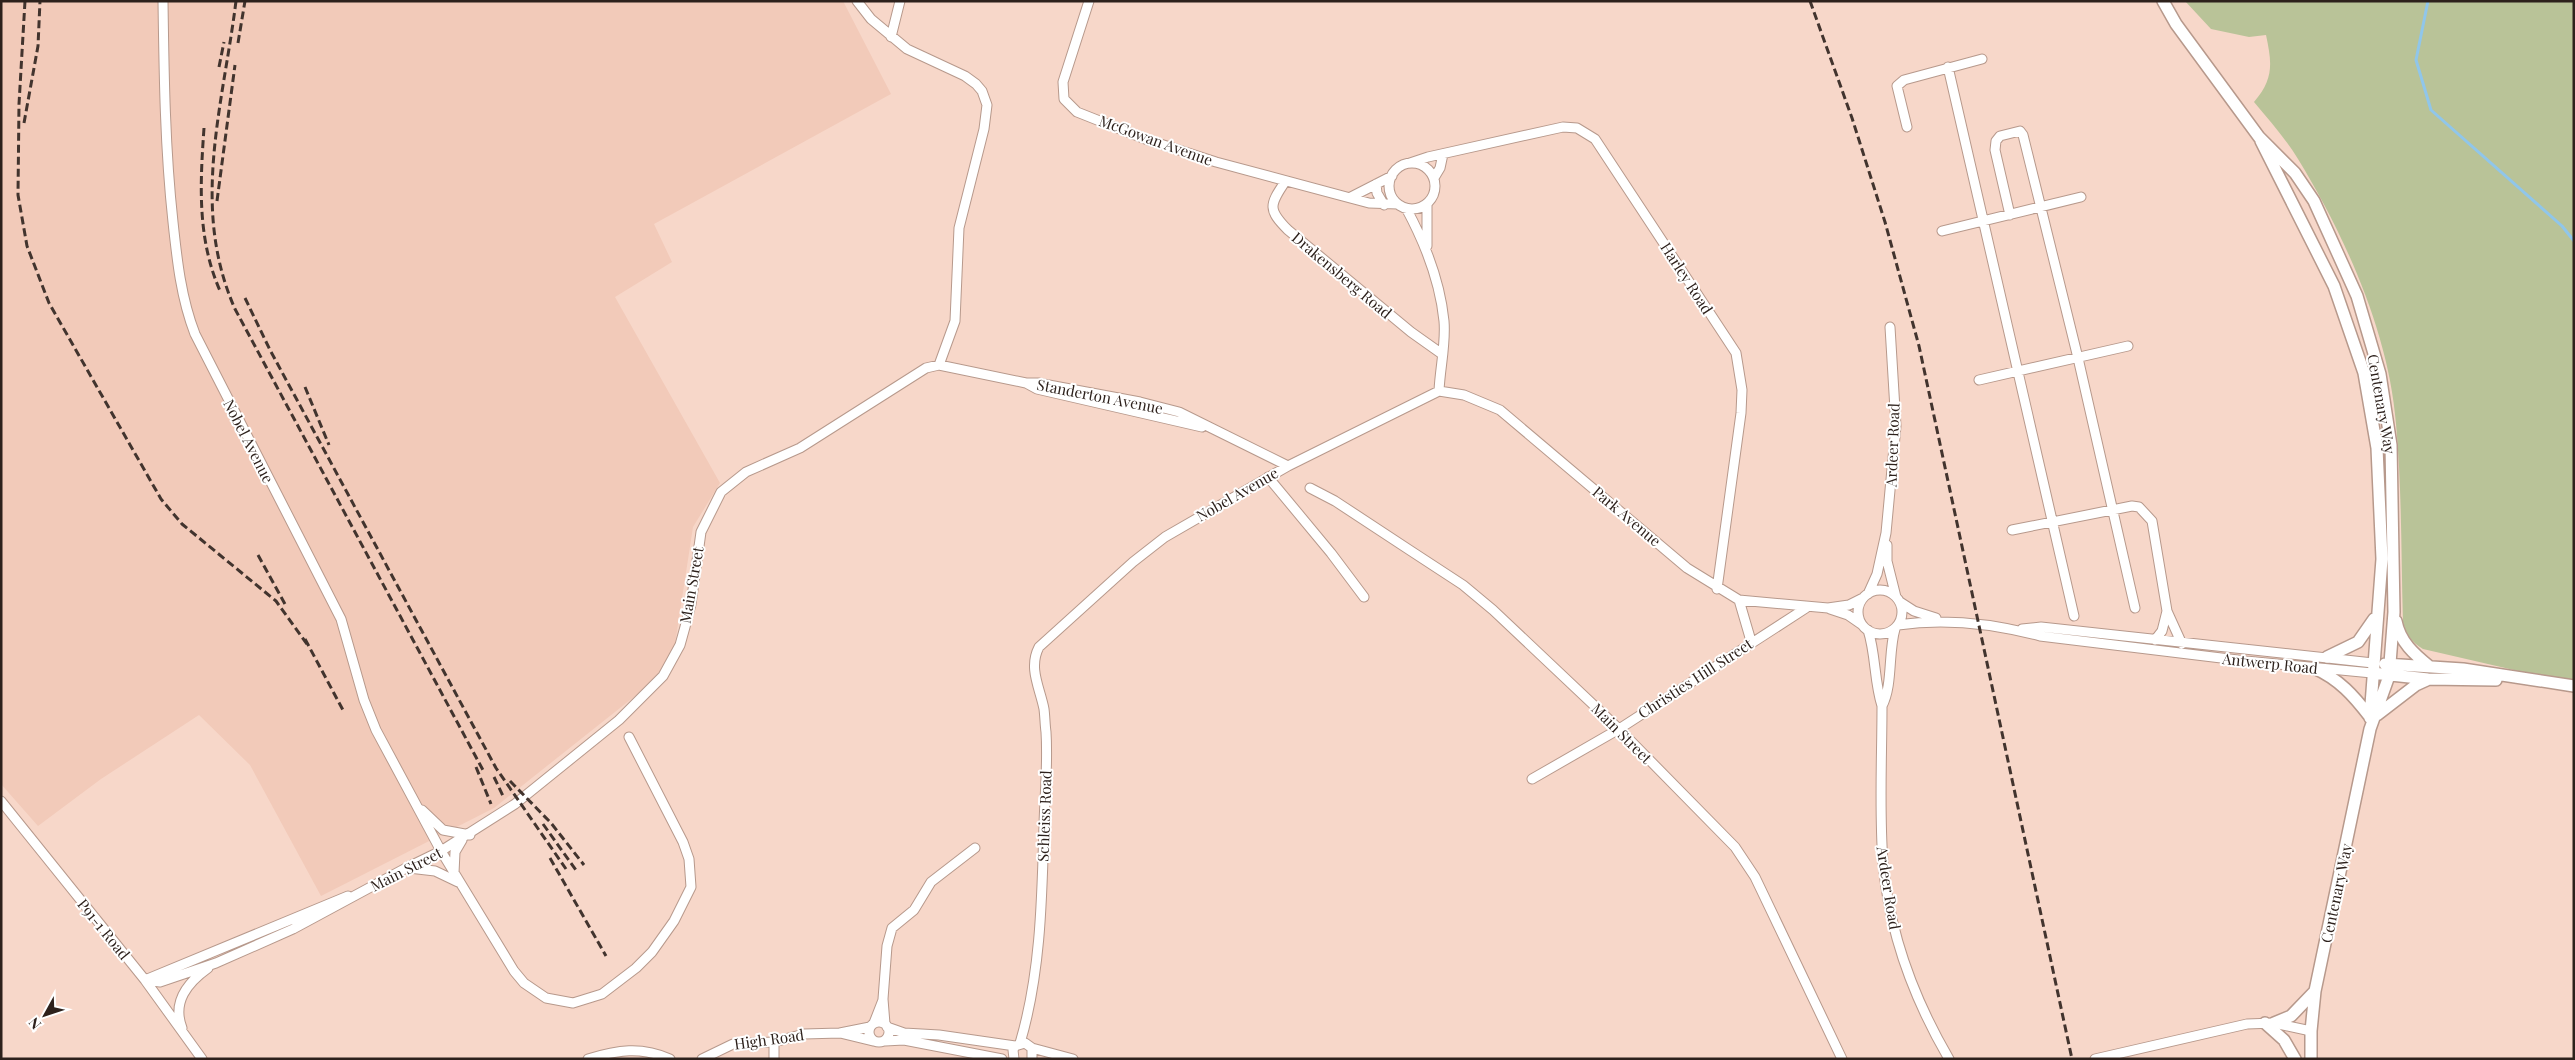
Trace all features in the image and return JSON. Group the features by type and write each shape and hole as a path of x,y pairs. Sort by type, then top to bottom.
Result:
{"main road":[{"name":"Centenary Way","path":"2163,1 2176,24 2260,137 2295,173 2314,200 2357,296 2380,374 2391,445 2394,612 2390,670 2372,721 2315,990 2311,1031 2311,1059"},
{"name":"Centenary Way","path":"2260,137 2334,286 2364,374 2377,448 2382,559 2372,668 2372,721"},
{"path":"2394,612 2404,641 2430,667"},
{"path":"2327,657 2358,642 2377,614"},
{"name":"Antwerp Road","path":"2390,670 2430,667 2463,669 2573,686"},
{"path":"2314,668 2346,688 2372,721 2416,685 2428,679"},
{"name":"Antwerp Road","path":"2372,668 2390,670 2428,679 2526,680"},
{"path":"2295,1059 2284,1040 2270,1023 2291,1016 2315,990"}],"street":[{"name":"Nobel Avenue","path":"163,1 165,124 170,188 186,311 207,360 341,619 369,715 414,803 454,874 514,971 524,983 546,998 566,1002 586,1000 602,994 636,968 652,952 674,921 691,887 692,874 683,842 629,737"},
{"path":"857,1 871,20 907,49 965,76 982,91 987,105 984,129 959,228 955,321 939,365"},
{"path":"891,37 900,1"},
{"name":"McGowan Avenue","path":"1089,1 1063,82 1064,99 1072,109 1145,139 1285,182 1351,197 1368,203 1402,206"},
{"path":"1907,127 1897,86 1909,78 1982,58"},
{"path":"1948,68 2074,616"},
{"name":"Harley Road","path":"1410,163 1563,127 1577,128 1590,134 1613,165 1736,353 1742,390 1741,413 1718,589"},
{"path":"2010,215 1995,150 1996,141 2000,136 2020,131 2042,206 2134,608"},
{"path":"1402,206 1417,209 1427,204 1434,193 1434,178 1440,168 1442,154"},
{"path":"1427,249 1402,206 1389,188 1392,176 1397,169 1410,163 1423,166 1434,178"},
{"path":"1351,197 1392,176"},
{"name":"Drakensberg Road","path":"1285,182 1272,203 1273,211 1277,218 1403,326 1442,354"},
{"path":"1376,184 1377,193 1384,205"},
{"path":"1942,231 2081,197"},
{"path":"1427,204 1427,249 1444,321 1439,391"},
{"name":"Ardeer Road","path":"1866,596 1877,574 1886,533 1896,426 1890,327"},
{"path":"1979,380 2128,346"},
{"name":"Standerton Avenue","path":"939,365 1026,383 1038,383 1140,402 1179,412 1201,421 1215,431 1288,466"},
{"name":"Main Street","path":"145,980 160,982 216,962 323,915 360,892 462,840 515,804 612,726 637,704 663,676 680,645 691,604 701,532 721,492 746,472 800,448 911,376 926,368 939,365"},
{"name":"Nobel Avenue","path":"1057,630 1165,536 1288,466 1439,391"},
{"name":"Park Avenue","path":"1439,391 1464,395 1486,402 1500,410 1687,568 1718,589 1739,600 1806,608 1828,608 1849,606 1866,596"},
{"path":"1268,477 1332,552 1364,597"},
{"name":"Main Street","path":"1310,488 1335,501 1463,585 1510,625 1619,729 1735,847 1746,861 1842,1059"},
{"path":"2012,530 2139,507 2152,521 2167,611 2182,644"},
{"name":"Ardeer Road","path":"1886,533 1888,561 1898,599"},
{"path":"1885,591 1898,599 1902,614 1897,627 1884,634 1865,628 1859,609 1866,596 1885,591"},
{"name":"Antwerp Road","path":"1898,599 1921,614 1955,622 2017,630 2040,636 2314,668 2372,668"},
{"path":"1739,600 1751,641"},
{"name":"Christies Hill Street","path":"1532,779 1619,729 1751,641 1806,608"},
{"name":"Park Avenue","path":"1828,608 1848,615 1865,628"},
{"path":"2155,640 2162,631 2167,611"},
{"name":"Antwerp Road","path":"1897,627 1919,622 1955,622"},
{"name":"Ardeer Road","path":"1882,706 1887,697 1890,649 1897,627"},
{"name":"Antwerp Road","path":"2017,630 2041,627 2182,644 2327,657 2372,668"},
{"name":"Ardeer Road","path":"1865,628 1874,650 1882,706 1882,832 1887,895 1906,967 1922,1008 1949,1059"},
{"name":"Schleiss Road","path":"1024,1045 1039,931 1046,742 1044,710 1034,667 1035,656 1040,647 1057,630"},
{"name":"P91-1 Road","path":"1,801 145,980 202,1059"},
{"path":"414,803 443,830 470,835"},
{"path":"454,874 455,852 462,840"},
{"path":"885,1041 889,1034 883,999 887,946 892,928 914,910 931,882 975,848"},
{"path":"406,868 435,871 461,884"},
{"name":"Main Street","path":"145,980 316,908 360,892"},
{"path":"184,1034 179,1013 181,996 194,978 216,962"},
{"path":"883,999 868,1034 873,1041 904,1040 1002,1059"},
{"path":"2095,1059 2247,1024 2270,1023 2311,1031"},
{"path":"872,1025 886,1025 904,1032 1024,1045 1073,1059"},
{"name":"High Road","path":"702,1059 733,1044 774,1042 804,1034 840,1033 872,1025"},
{"name":"High Road","path":"840,1033 873,1041"},
{"path":"774,1042 774,1059"},
{"path":"1014,1059 1013,1050 1024,1045"},
{"path":"1024,1045 1032,1059"},
{"path":"588,1059 624,1050 641,1050 670,1059"}],"shaded area":[{"path":"1,1 843,1 891,94 654,224 672,262 615,297 720,483 693,527 675,644 654,681 494,808 321,896 250,765 199,715 101,779 38,826 1,784"}],"green space":[{"path":"2185,1 2574,1 2574,681 2548,678 2423,649 2415,644 2407,634 2403,622 2396,424 2392,390 2374,320 2348,253 2315,189 2288,144 2254,102 2265,86 2270,70 2266,35 2249,37 2211,29"}],"waterway":[{"path":"2428,1 2416,60 2431,110 2562,226 2574,241"}],"railway":[{"path":"25,1 19,104 18,195 27,246 49,303 161,499 182,524 276,601 307,644"},
{"path":"24,123 38,46 40,1"},
{"path":"236,1 218,118 212,194 214,233 222,271 235,309 484,772"},
{"path":"238,43 245,1"},
{"path":"1810,1 1852,118 1885,222 1919,346 2072,1059"},
{"path":"219,67 224,42"},
{"path":"217,201 235,65"},
{"path":"204,128 201,191 204,233 213,273 221,293"},
{"path":"245,298 270,350 496,768 566,869"},
{"path":"305,387 329,445"},
{"path":"258,555 286,606"},
{"path":"305,639 344,712"},
{"path":"476,767 491,804"},
{"path":"494,777 504,798"},
{"path":"510,781 551,823 584,865"},
{"path":"543,824 576,870"},
{"path":"550,858 606,956"}]}
